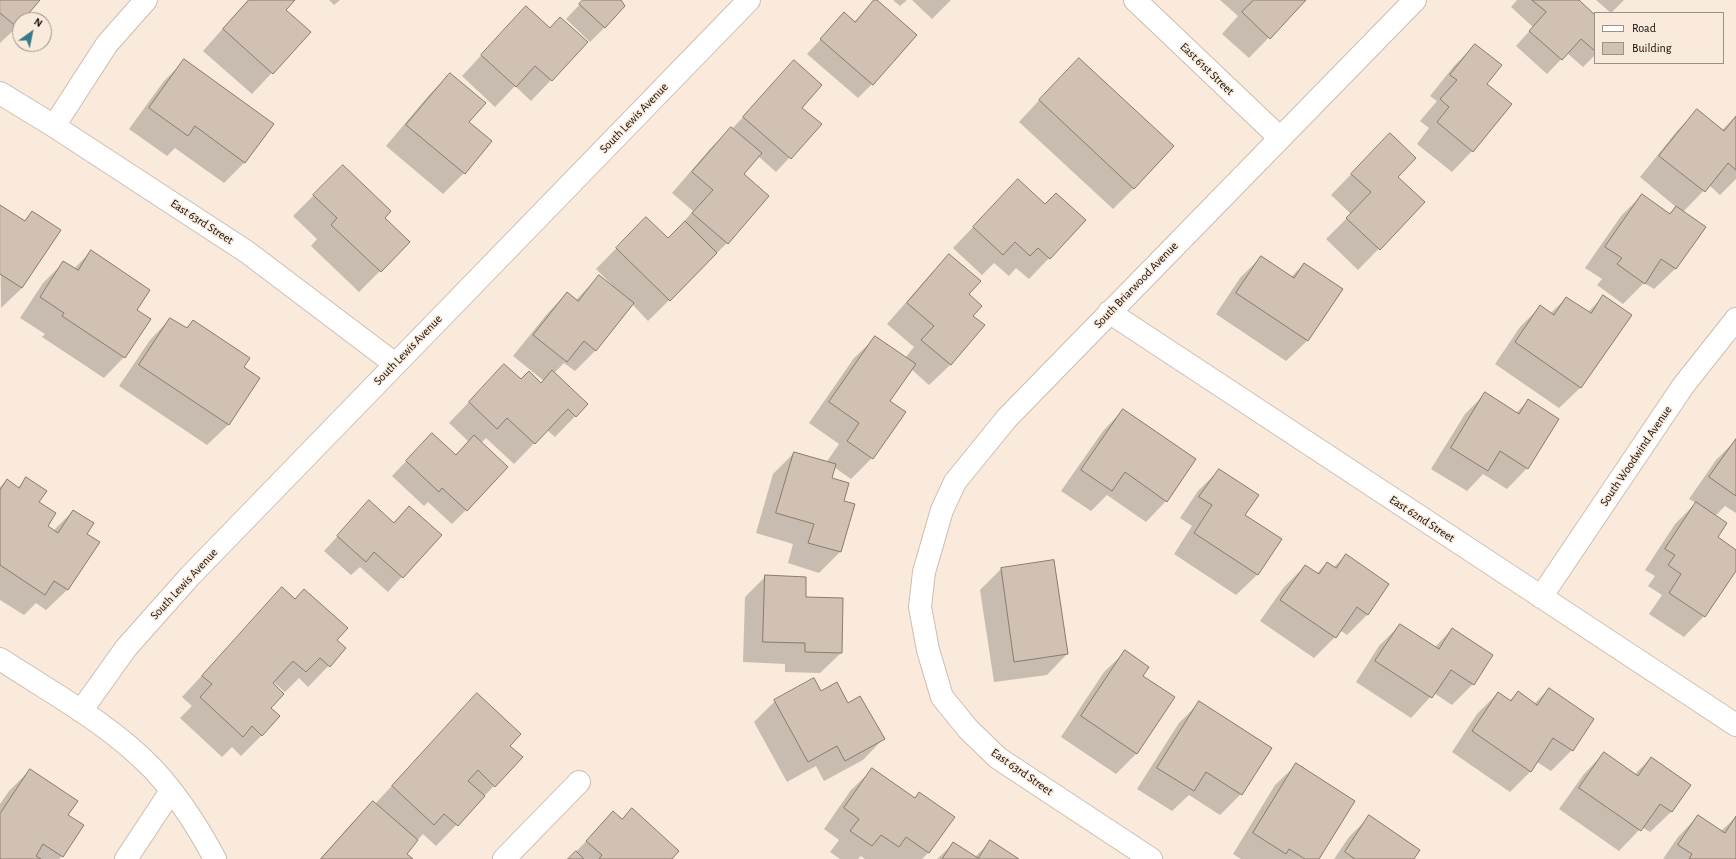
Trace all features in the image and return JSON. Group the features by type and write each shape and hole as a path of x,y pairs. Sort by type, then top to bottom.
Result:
{"street":[{"path":"54,126 106,44 146,0"},
{"name":"South Lewis Avenue","path":"81,712 126,648 190,576 749,0"},
{"name":"East 61st Street","path":"1134,0 1280,138"},
{"name":"South Briarwood Avenue","path":"920,607 924,572 942,510 955,482 1006,418 1415,0"},
{"name":"East 63rd Street","path":"0,93 54,126 247,252 395,364"},
{"name":"East 62nd Street","path":"1109,312 1736,725"},
{"name":"South Woodwind Avenue","path":"1541,597 1683,386 1736,319"},
{"name":"East 63rd Street","path":"920,607 928,650 942,697 968,729 998,758 1151,859"},
{"path":"0,659 81,712 132,750 172,791 192,819 215,859"},
{"path":"504,859 579,782"},
{"path":"126,859 172,791"}],"building":[{"path":"0,0 40,0 30,12 12,12 12,23 0,13"},
{"path":"249,0 295,0 286,10 311,32 273,74 223,29"},
{"path":"583,0 621,0 625,6 605,28 579,4"},
{"path":"874,0 877,0 917,35 873,85 820,39 844,12 855,22"},
{"path":"1254,0 1306,0 1270,39 1242,12"},
{"path":"1532,0 1579,0 1594,14 1594,50 1581,39 1562,60 1529,31 1546,12"},
{"path":"526,6 550,28 560,17 588,42 552,81 535,66 516,87 481,55"},
{"path":"1475,44 1502,65 1487,84 1512,104 1473,152 1437,122 1449,107 1440,99 1457,80 1450,75"},
{"path":"1079,58 1174,146 1134,189 1039,100"},
{"path":"184,59 274,124 245,163 195,126 188,136 149,108"},
{"path":"794,60 822,85 802,108 822,124 791,159 743,117"},
{"path":"450,73 486,103 469,122 492,141 465,174 406,125"},
{"path":"1697,109 1724,131 1736,116 1736,170 1728,163 1705,192 1659,156"},
{"path":"731,127 762,153 744,174 769,196 728,244 692,213 713,190 692,172"},
{"path":"1390,133 1416,158 1398,177 1425,202 1380,250 1346,218 1371,192 1351,174"},
{"path":"343,165 391,211 385,218 410,242 381,272 331,225 337,218 313,195"},
{"path":"1018,179 1045,204 1056,193 1086,220 1050,259 1038,248 1030,256 1015,242 1003,255 973,227"},
{"path":"1642,194 1670,214 1676,206 1706,227 1676,269 1661,259 1645,284 1617,264 1622,258 1605,247"},
{"path":"0,205 25,221 32,211 61,230 22,288 0,274"},
{"path":"646,217 668,238 685,221 717,253 670,301 616,248"},
{"path":"91,250 150,290 137,310 151,319 125,358 62,316 64,313 40,297 63,261 78,270"},
{"path":"949,254 981,281 969,294 982,306 973,316 985,325 951,365 921,340 934,326 907,303"},
{"path":"1261,256 1294,278 1304,263 1343,289 1308,341 1236,293"},
{"path":"599,275 634,303 596,351 584,341 567,362 533,335 567,292 578,301"},
{"path":"1603,295 1632,315 1581,388 1515,342 1540,305 1554,315 1566,297 1591,313"},
{"path":"170,318 187,328 193,320 250,358 244,367 260,378 229,425 139,365"},
{"path":"875,336 916,364 890,401 906,412 873,459 847,441 859,423 829,402"},
{"path":"504,364 521,379 529,371 541,383 552,370 588,404 576,417 568,409 535,444 507,418 497,429 469,402"},
{"path":"1485,392 1519,414 1528,399 1559,419 1528,469 1500,451 1488,471 1451,448"},
{"path":"1123,409 1196,459 1167,502 1125,472 1112,491 1081,470"},
{"path":"432,433 456,455 474,435 508,467 467,511 442,488 439,492 406,461"},
{"path":"1736,439 1736,496 1709,477"},
{"path":"794,452 836,464 832,478 849,483 844,501 855,504 841,552 808,543 814,524 776,513"},
{"path":"1219,469 1259,495 1245,515 1282,539 1258,575 1194,533 1212,505 1199,497"},
{"path":"26,477 47,491 39,502 56,513 48,526 58,533 73,510 94,523 87,534 100,542 68,590 54,581 45,595 0,565 0,490 7,479 19,488"},
{"path":"369,500 394,523 409,506 442,535 403,578 374,552 366,562 337,536"},
{"path":"1696,502 1727,523 1718,537 1736,550 1736,571 1705,617 1669,593 1681,574 1668,565 1675,555 1665,549"},
{"path":"1346,554 1389,584 1368,615 1357,607 1336,638 1280,600 1305,565 1319,574 1327,562 1336,568"},
{"path":"1054,560 1068,654 1014,662 1001,568"},
{"path":"765,575 806,577 806,597 843,598 842,653 805,652 805,643 763,642"},
{"path":"282,587 295,599 304,589 348,628 337,640 346,648 330,667 320,658 306,672 293,661 273,683 284,694 271,708 280,716 262,736 252,726 243,737 200,697 212,684 202,676"},
{"path":"1400,624 1439,649 1452,628 1493,655 1474,685 1451,670 1432,698 1375,661"},
{"path":"1125,650 1149,667 1143,676 1175,697 1137,754 1081,716"},
{"path":"814,678 821,691 837,682 848,703 860,696 885,739 845,761 837,746 808,762 774,700"},
{"path":"1549,688 1594,719 1573,751 1553,738 1531,772 1472,731 1498,692 1511,701 1518,691 1537,705"},
{"path":"477,693 521,734 510,746 523,757 495,787 478,770 468,781 485,796 458,826 444,814 434,825 392,786"},
{"path":"1199,701 1272,748 1242,795 1206,772 1194,791 1157,768"},
{"path":"1604,752 1638,776 1651,757 1691,785 1672,812 1660,804 1641,831 1579,788"},
{"path":"1296,763 1355,801 1319,859 1305,859 1289,849 1286,854 1253,833"},
{"path":"872,768 915,798 919,792 955,817 929,853 906,837 899,847 881,835 872,846 850,831 859,819 844,808"},
{"path":"30,769 78,801 68,815 84,825 63,857 43,844 36,856 41,859 0,859 0,814"},
{"path":"373,801 418,840 407,854 413,859 321,859"},
{"path":"632,808 679,851 672,859 599,859 602,855 586,841 613,811 622,819"},
{"path":"1369,815 1420,850 1414,859 1355,859 1345,852"},
{"path":"1698,815 1725,833 1736,816 1736,859 1689,859 1692,854 1678,845"},
{"path":"990,840 1019,859 942,859 953,842 978,858"},
{"path":"576,851 584,859 568,859"}]}
